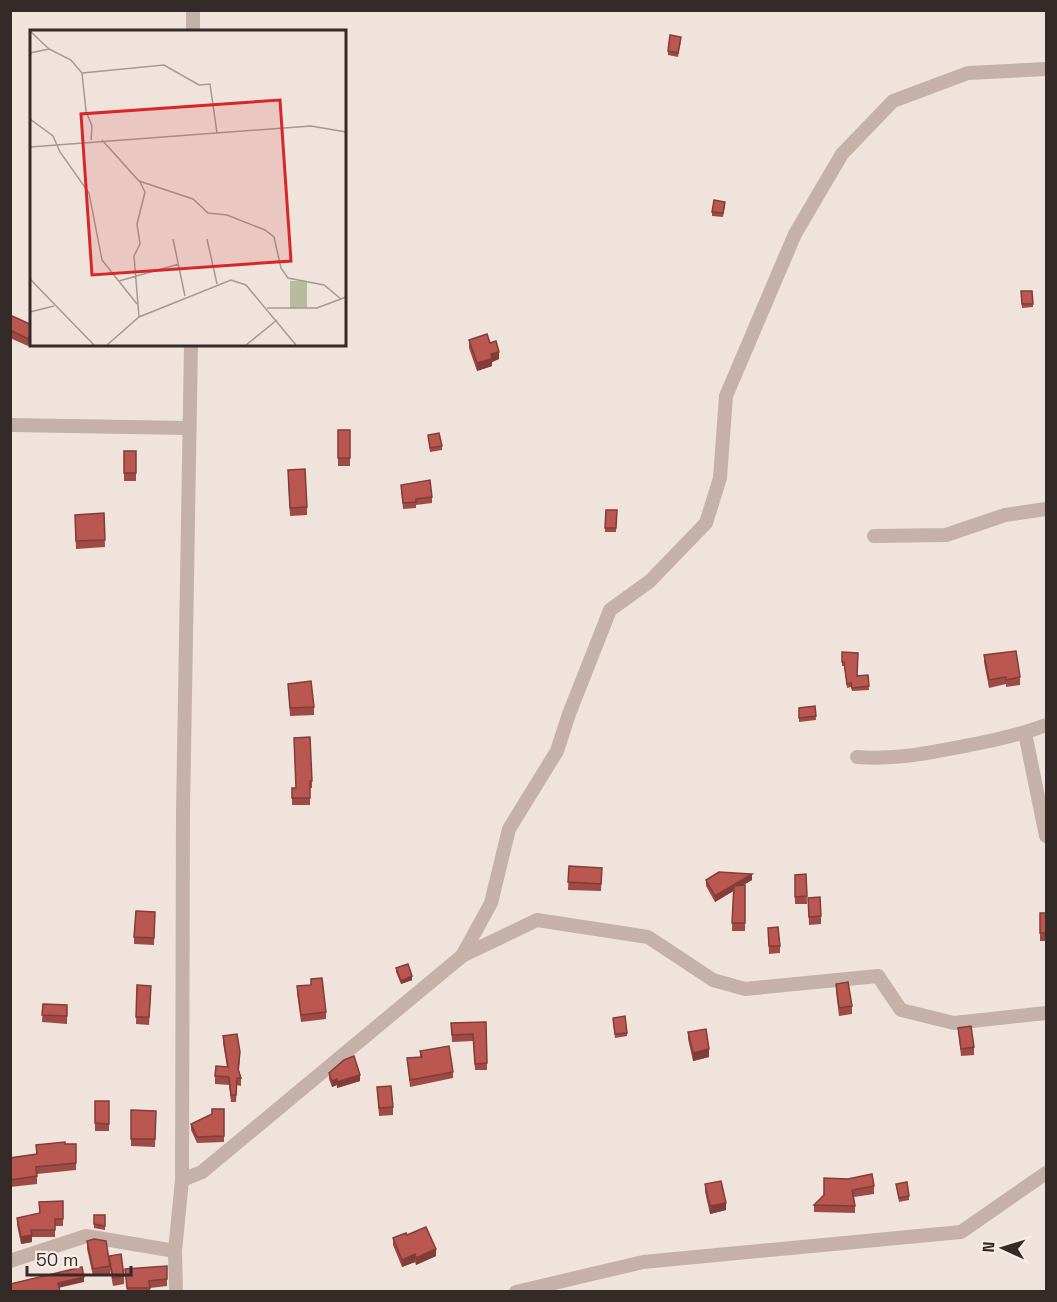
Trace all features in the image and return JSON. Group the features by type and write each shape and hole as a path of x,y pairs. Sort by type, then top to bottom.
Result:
{"street":[{"path":"192,10 193,30"},
{"path":"462,956 491,903 509,829 557,751 568,714 610,610 650,581 706,523 720,478 726,396 795,234 842,154 893,101 968,73 1047,69"},
{"path":"176,1292 174,1251 182,1180 183,812 190,346"},
{"path":"10,426 189,428"},
{"path":"874,536 946,535 1005,515 1047,509"},
{"path":"857,757 886,759 936,752 1025,733 1047,725"},
{"path":"1025,733 1042,825 1047,836"},
{"path":"182,1180 202,1172 462,956 537,920 648,937 713,980 745,988 878,976 901,1010 954,1023 1047,1013"},
{"path":"516,1292 643,1262 961,1232 1047,1173"},
{"path":"10,1261 86,1236 174,1251"}],"building":[{"path":"670,35 681,37 678,53 668,51"},
{"path":"714,200 725,202 723,213 712,212"},
{"path":"1021,291 1032,291 1033,304 1022,304"},
{"path":"12,316 30,324 28,339 10,330"},
{"path":"487,334 490,343 496,341 499,352 491,354 492,359 477,363 469,340"},
{"path":"338,430 350,430 350,458 338,458"},
{"path":"439,433 442,446 430,448 428,435"},
{"path":"124,451 136,451 136,473 124,473"},
{"path":"305,469 307,507 290,508 288,470"},
{"path":"430,480 432,497 403,503 401,485"},
{"path":"606,510 617,510 616,528 605,528"},
{"path":"104,513 105,540 76,541 75,515"},
{"path":"1016,651 1020,677 989,680 984,655"},
{"path":"842,652 858,653 857,676 868,675 869,686 852,688 851,683 847,684"},
{"path":"311,681 314,707 290,708 288,684"},
{"path":"815,706 816,716 799,718 799,708"},
{"path":"310,737 312,781 310,781 310,798 292,798 292,788 296,788 294,738"},
{"path":"569,866 602,868 601,884 568,882"},
{"path":"719,872 752,874 715,896 706,880"},
{"path":"806,874 807,896 795,897 795,875"},
{"path":"745,885 745,923 732,923 734,886"},
{"path":"820,897 821,916 809,917 808,898"},
{"path":"136,911 155,912 154,938 134,937"},
{"path":"1040,913 1047,913 1047,933 1040,933"},
{"path":"778,927 780,946 769,946 768,928"},
{"path":"408,964 412,976 401,981 396,968"},
{"path":"322,978 326,1012 301,1015 297,986 311,985 311,979"},
{"path":"848,982 852,1006 839,1008 836,984"},
{"path":"137,985 151,986 149,1017 136,1017"},
{"path":"43,1004 67,1005 67,1016 42,1015"},
{"path":"625,1016 627,1033 615,1034 613,1018"},
{"path":"486,1022 487,1063 475,1064 473,1034 452,1035 451,1023"},
{"path":"971,1026 974,1047 961,1049 958,1028"},
{"path":"706,1029 709,1049 693,1053 688,1032"},
{"path":"237,1034 240,1052 238,1069 241,1078 237,1078 236,1095 231,1095 229,1077 215,1076 216,1066 228,1067 223,1036"},
{"path":"449,1046 453,1072 410,1080 407,1058 422,1057 420,1051"},
{"path":"354,1056 360,1075 337,1082 337,1079 332,1081 329,1073 344,1060"},
{"path":"391,1086 393,1107 379,1108 377,1087"},
{"path":"95,1101 109,1101 109,1124 95,1123"},
{"path":"212,1109 224,1109 224,1136 197,1137 191,1124 212,1114"},
{"path":"131,1110 156,1111 155,1139 131,1139"},
{"path":"65,1142 65,1144 76,1144 76,1163 36,1167 37,1176 10,1180 10,1158 37,1154 36,1145"},
{"path":"872,1174 874,1186 852,1190 855,1206 814,1205 824,1195 824,1178 848,1179"},
{"path":"721,1181 726,1203 710,1206 705,1184"},
{"path":"907,1182 909,1196 899,1198 896,1184"},
{"path":"63,1201 63,1219 55,1219 55,1230 31,1230 32,1235 21,1237 17,1218 40,1213 39,1202"},
{"path":"94,1215 105,1215 105,1226 94,1224"},
{"path":"426,1227 436,1249 416,1258 415,1254 402,1260 393,1238"},
{"path":"94,1239 106,1241 110,1266 93,1269 87,1241"},
{"path":"121,1254 124,1276 113,1278 109,1256"},
{"path":"167,1266 167,1279 149,1281 150,1288 127,1288 125,1269"},
{"path":"82,1267 84,1277 58,1283 60,1292 10,1292 10,1284"}]}
